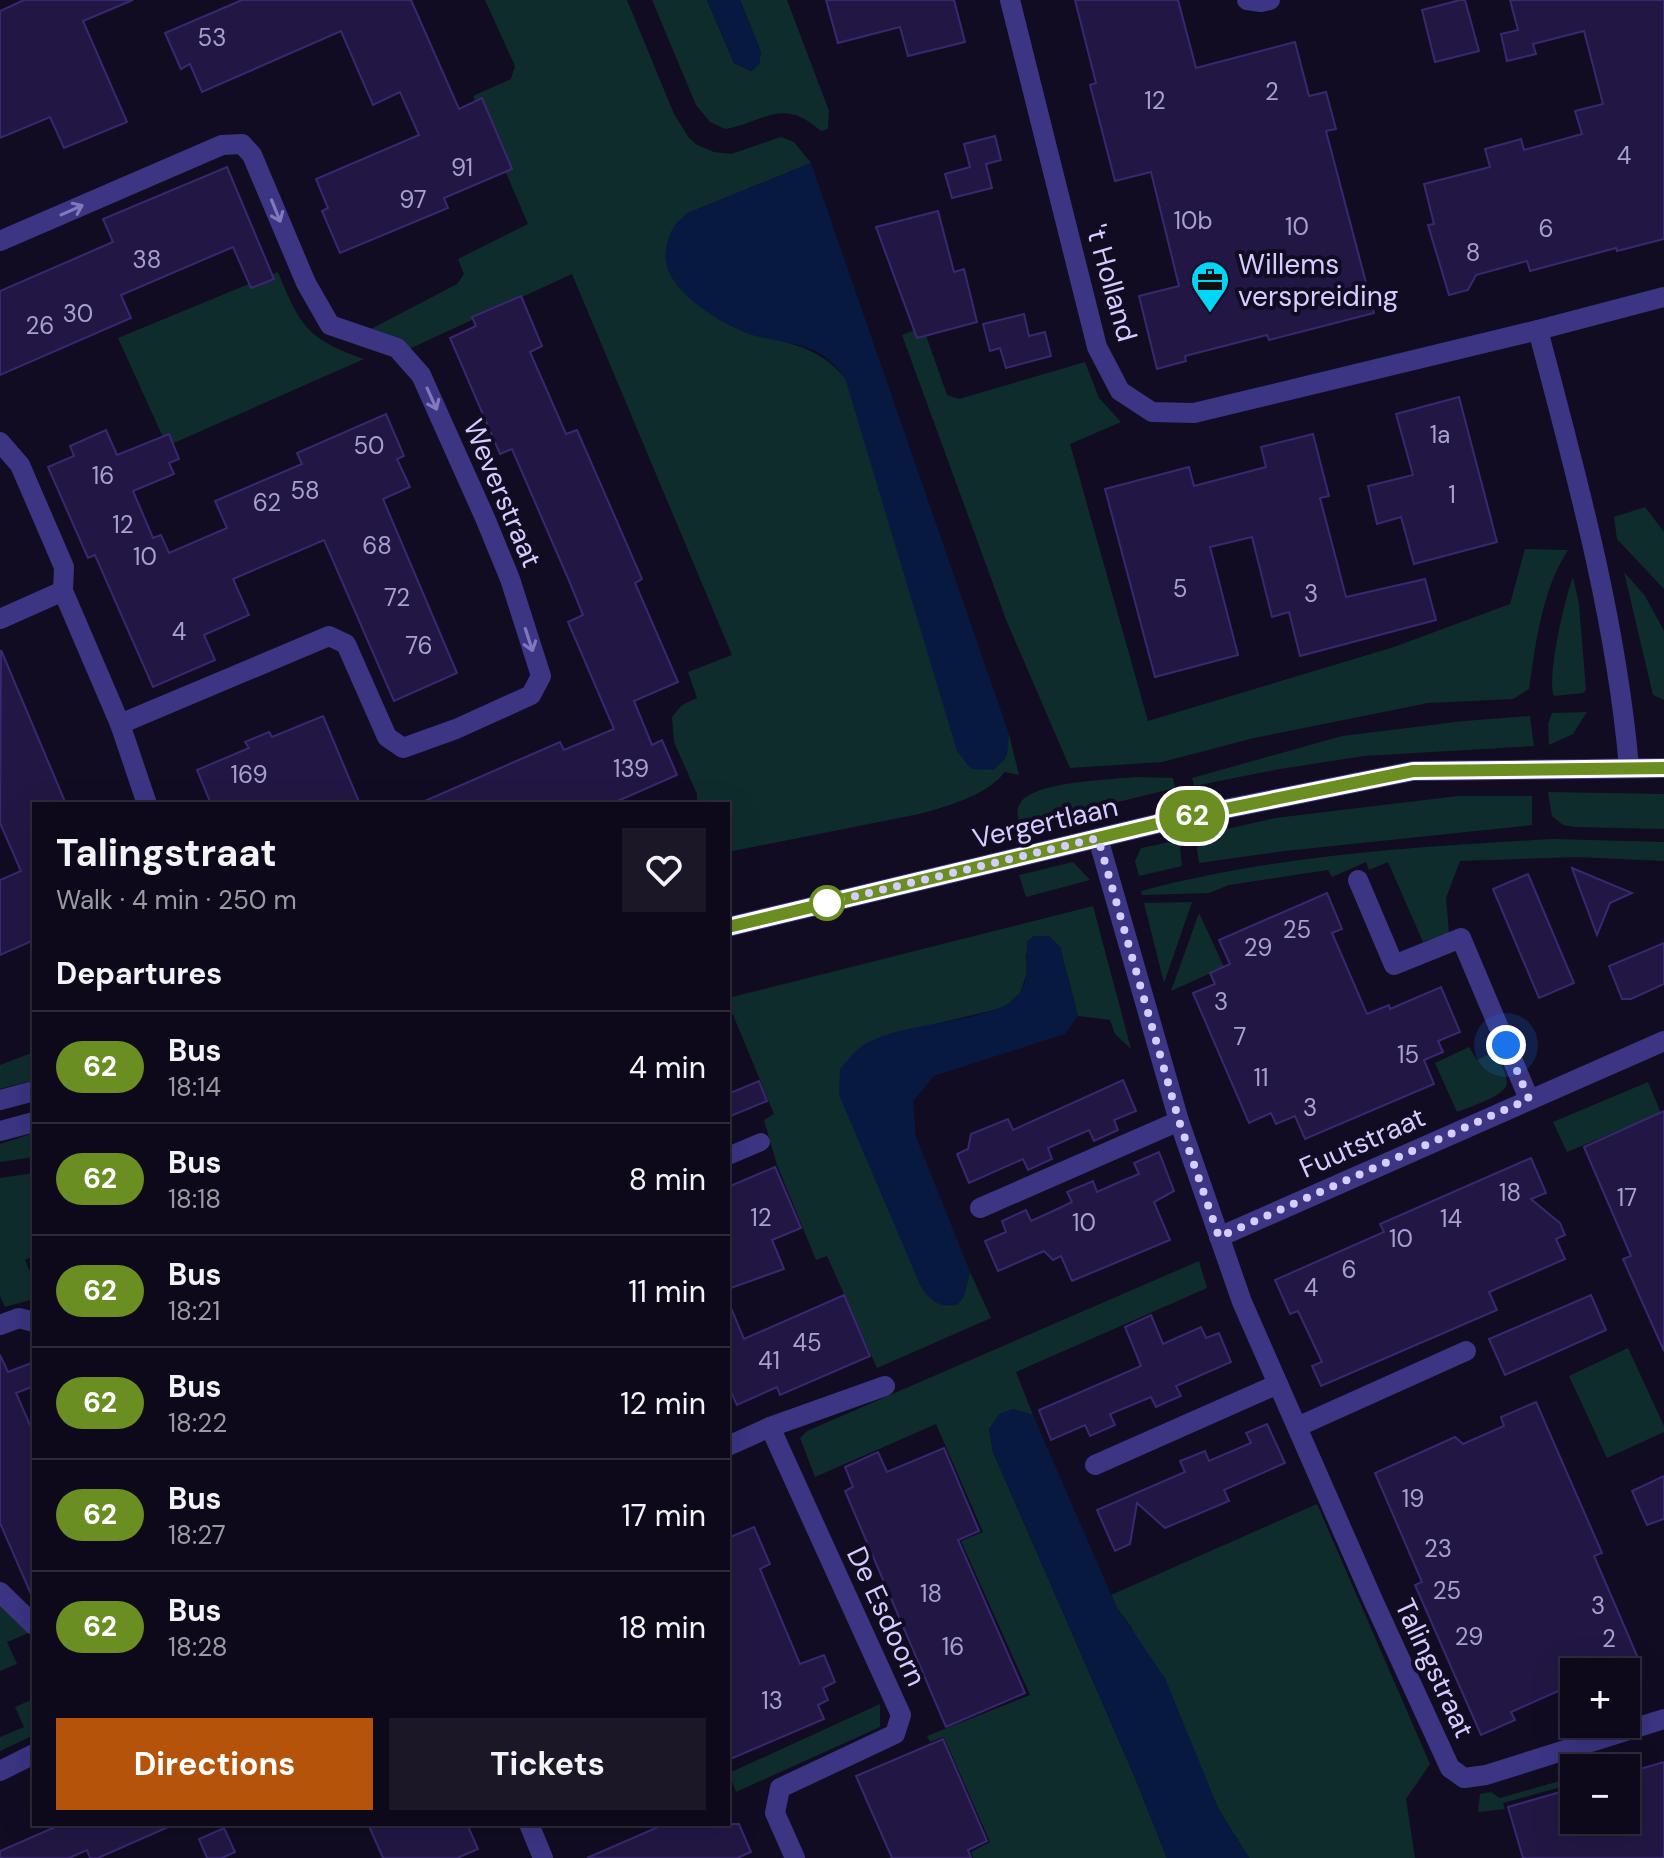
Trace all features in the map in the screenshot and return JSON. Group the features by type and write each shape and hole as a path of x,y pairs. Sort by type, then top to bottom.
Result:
{"street":[{"name":"'t Holland","path":"1010,0 1097,347 1120,391 1152,412 1194,413 1664,297"},
{"path":"1247,0 1270,0"},
{"name":"Weverstraat","path":"0,241 222,145 242,144 252,155 306,283 330,325 397,348 421,375 500,555 541,676 531,695 456,729 403,748 387,737 346,644 329,636 120,724"},
{"path":"1538,330 1599,570 1624,708 1629,767"},
{"path":"0,442 20,465 64,567 63,591 120,724 146,802"},
{"path":"0,619 63,591"},
{"name":"Vergertlaan","path":"730,927 1098,838 1413,771 1664,768"},
{"name":"Talingstraat","path":"1098,838 1179,1121 1242,1302 1450,1768 1464,1778 1486,1775 1664,1719"},
{"path":"1358,880 1394,965 1461,938 1529,1099"},
{"name":"Fuutstraat","path":"1219,1237 1664,1041"},
{"path":"0,1100 32,1092"},
{"path":"980,1208 1179,1121"},
{"path":"0,1131 32,1123"},
{"path":"730,1155 761,1142"},
{"path":"0,1325 19,1318 32,1321"},
{"path":"1297,1427 1466,1351"},
{"path":"1095,1465 1278,1384"},
{"path":"730,1445 770,1427 885,1386"},
{"name":"De Esdoorn","path":"770,1427 901,1715 895,1734 780,1788 775,1813 795,1858"},
{"path":"0,1592 32,1623"},
{"path":"0,1771 32,1755"},
{"path":"530,1826 543,1858"}],"green space":[{"path":"485,0 627,0 674,114 689,138 714,152 731,154 781,137 794,142 811,163 688,213 750,334 813,352 845,378 1004,761 1009,734 1019,775 1005,772 977,794 919,814 730,852 730,802 697,802 697,794 674,742 672,717 682,705 697,698 688,672 732,655 572,274 409,349 369,330 457,284 464,274 458,259 528,224 473,96 511,79 515,66"},
{"path":"652,0 707,0 734,63 751,71 759,64 761,52 740,0 787,0 829,111 828,129 821,131 795,115 784,113 725,129 710,122 696,105"},
{"path":"278,272 293,306 308,328 330,345 364,359 167,446 118,338"},
{"path":"923,327 947,395 959,399 1085,362 1099,398 1121,422 1070,444 1148,721 1394,647 1510,604 1525,549 1568,550 1546,599 1529,689 1513,699 1428,703 1254,738 1162,762 1070,768 1007,622 902,335"},
{"path":"1645,507 1664,532 1664,589 1617,539 1614,517"},
{"path":"1624,572 1645,596 1664,631 1664,700 1653,695"},
{"path":"1573,577 1579,604 1586,690 1554,696 1554,656"},
{"path":"1587,712 1573,734 1549,745 1548,724 1552,713"},
{"path":"1530,716 1534,746 1364,756 1194,786 1192,778 1342,736"},
{"path":"1136,777 1173,778 1175,788 1020,826 1019,805 1029,795 1075,783"},
{"path":"1548,792 1664,794 1664,829 1563,825 1552,816"},
{"path":"1458,796 1532,796 1532,825 1199,863 1195,836 1275,818"},
{"path":"1553,839 1664,842 1664,861 1577,857 1460,861 1446,898 1449,933 1423,942 1388,862 1369,870 1366,862 1332,877 1328,870 1229,885 1209,893 1142,895 1141,891 1242,869 1346,854"},
{"path":"1179,840 1182,866 1139,876 1135,861 1141,848"},
{"path":"1073,862 1090,880 1026,897 1019,875"},
{"path":"1192,902 1164,983 1144,903"},
{"path":"1093,906 1131,1049 1115,1034 1110,1020 1078,1016 1060,947 1049,936 1034,936 1026,955 1027,973 1020,993 1006,1007 889,1035 862,1046 957,1305 964,1296 970,1272 991,1318 877,1368 827,1256 816,1260 777,1165 764,1120 774,1114 730,1010 730,997"},
{"path":"1199,913 1224,967 1171,991"},
{"path":"1469,1047 1477,1060 1494,1052 1507,1083 1494,1097 1457,1112 1435,1063"},
{"path":"32,1053 32,1081 0,1089 0,1065"},
{"path":"1648,1082 1661,1113 1567,1152 1553,1122"},
{"path":"32,1134 32,1157 0,1162 0,1144"},
{"path":"32,1173 32,1257 25,1260 32,1276 32,1300 5,1307 0,1296 0,1178"},
{"path":"1199,1261 1207,1288 1016,1372 1033,1415 1013,1409 989,1429 993,1452 1167,1858 973,1858 971,1852 990,1842 944,1737 930,1742 927,1736 1030,1695 961,1541 983,1532 936,1424 815,1477 800,1438 807,1431"},
{"path":"1628,1348 1664,1432 1607,1458 1569,1376"},
{"path":"1317,1504 1430,1764 1406,1799 1415,1858 1249,1858 1219,1810 1131,1627 1111,1595"},
{"path":"0,1603 29,1633 7,1642 17,1664 0,1671"},
{"path":"32,1699 32,1736 0,1751 0,1737 24,1727 15,1707"},
{"path":"880,1704 880,1727 736,1792 730,1773"},
{"path":"1560,1781 1560,1787 1503,1803 1505,1809 1478,1812 1480,1794 1491,1792 1500,1798"}],"water":[{"path":"707,0 740,0 761,52 759,64 752,71 734,63"},
{"path":"811,163 1009,734 1007,756 994,770 971,769 957,751 845,378 818,352 752,335 709,313 681,290 666,263 671,233 688,213"},
{"path":"1034,936 1049,936 1060,947 1078,1016 1065,1034 934,1076 913,1101 916,1137 970,1272 964,1296 957,1305 940,1304 921,1287 839,1095 840,1069 858,1049 877,1038 967,1018 1006,1005 1022,989 1027,970 1027,941"},
{"path":"1013,1409 1033,1415 1117,1608 1165,1678 1219,1810 1249,1858 1167,1858 993,1452 989,1429 999,1414"}],"building":[{"path":"24,0 133,0 83,21 127,122 64,148 50,117 0,138 0,11"},
{"path":"242,0 411,0 459,109 482,98 512,169 444,198 448,208 340,253 322,211 328,208 316,179 419,135 400,92 373,105 341,31 202,92 190,64 181,69 165,33"},
{"path":"826,0 954,0 965,42 908,56 900,27 838,43"},
{"path":"1075,0 1178,0 1196,68 1295,42 1309,96 1326,92 1336,129 1326,131 1374,313 1269,340 1267,335 1185,356 1186,361 1157,369 1139,296 1179,286 1151,172 1115,181 1090,85 1096,83"},
{"path":"1465,0 1479,51 1435,62 1422,10"},
{"path":"1510,0 1664,0 1664,239 1530,271 1527,261 1476,275 1468,290 1449,295 1428,225 1434,224 1424,184 1490,167 1485,149 1521,139 1524,150 1582,134 1575,111 1603,104 1584,31 1533,44 1536,54 1507,61 1501,34 1518,30"},
{"path":"995,136 1001,160 986,164 992,188 952,198 945,174 970,167 964,144"},
{"path":"227,167 274,279 251,288 233,247 121,295 131,318 0,375 0,291 113,242 103,219"},
{"path":"938,211 954,272 964,269 977,322 917,338 876,227"},
{"path":"521,296 542,346 530,352 566,434 577,430 642,579 635,583 678,682 634,701 652,745 662,740 677,775 616,802 423,802 560,742 564,750 614,729 568,622 583,615 570,583 512,449 500,454 450,338 476,326 472,317"},
{"path":"1024,314 1029,336 1045,332 1051,356 1006,368 1000,348 990,351 983,324"},
{"path":"1459,397 1497,542 1414,564 1401,517 1377,524 1368,486 1413,475 1396,414"},
{"path":"386,414 404,456 397,459 410,487 383,499 457,673 394,701 324,540 233,579 249,615 204,635 215,660 153,687 95,555 88,558 48,467 74,456 70,446 106,430 117,455 169,434 179,459 169,463 174,474 133,491 153,538 161,535 169,553 227,528 215,501 302,464 297,453"},
{"path":"1313,434 1329,496 1320,498 1346,597 1425,579 1436,620 1300,656 1289,612 1272,617 1252,537 1210,547 1238,655 1155,677 1105,489 1189,467 1194,486 1266,467 1261,447"},
{"path":"1,650 65,802 32,802 32,941 0,955 0,880 21,871 0,823"},
{"path":"323,716 359,802 210,802 197,770 249,748 245,742 269,732 272,737"},
{"path":"1572,868 1632,893 1610,903 1597,935"},
{"path":"1528,874 1574,983 1539,998 1493,889"},
{"path":"1327,893 1342,929 1332,933 1367,1014 1389,1005 1390,1009 1441,987 1460,1032 1438,1041 1443,1052 1424,1060 1434,1084 1305,1139 1295,1116 1276,1124 1271,1113 1249,1123 1193,993 1215,984 1210,973 1230,964 1219,940"},
{"path":"1664,943 1664,984 1631,999 1622,999 1609,966"},
{"path":"1123,1080 1136,1111 1114,1120 1118,1130 1094,1141 1089,1130 1048,1148 1052,1159 1028,1170 1023,1159 969,1183 957,1154 968,1149 971,1134 1008,1119 1013,1130"},
{"path":"759,1081 767,1101 730,1116 730,1093"},
{"path":"1664,1111 1664,1351 1623,1259 1631,1256 1584,1147"},
{"path":"1159,1152 1174,1191 1154,1202 1170,1240 1072,1281 1061,1256 1053,1260 1044,1251 998,1271 985,1241 1006,1232 1002,1221 1026,1210 1031,1221 1072,1202 1067,1192 1093,1181 1097,1192 1139,1174 1134,1163"},
{"path":"1531,1158 1546,1193 1531,1199 1560,1223 1565,1235 1556,1239 1565,1259 1489,1292 1497,1310 1321,1386 1312,1366 1322,1362 1298,1311 1290,1314 1275,1280 1384,1232 1380,1224"},
{"path":"775,1167 801,1228 772,1240 784,1269 730,1288 730,1186"},
{"path":"844,1295 870,1356 780,1395 777,1387 737,1405 730,1390 730,1306 744,1339"},
{"path":"1591,1295 1606,1330 1505,1375 1489,1339"},
{"path":"1151,1315 1163,1344 1201,1327 1206,1338 1219,1333 1231,1362 1176,1386 1181,1396 1156,1407 1151,1397 1110,1414 1115,1425 1090,1436 1085,1425 1051,1440 1039,1410 1141,1366 1125,1327"},
{"path":"0,1355 8,1372 32,1363 32,1387 16,1393 32,1429 32,1596 0,1523"},
{"path":"1536,1402 1602,1553 1594,1556 1638,1658 1560,1658 1560,1690 1511,1712 1515,1720 1481,1735 1415,1585 1422,1582 1375,1473 1455,1437 1463,1444 1504,1426 1501,1417"},
{"path":"1267,1424 1285,1463 1224,1490 1229,1501 1165,1528 1137,1503 1130,1544 1115,1551 1097,1510 1185,1472 1180,1461 1205,1451 1209,1461 1251,1443 1246,1433"},
{"path":"944,1448 979,1531 958,1540 1025,1693 946,1727 845,1491 853,1487 845,1467 878,1452 887,1472"},
{"path":"1664,1476 1664,1519 1647,1525 1632,1491"},
{"path":"754,1527 770,1564 760,1569 800,1664 824,1655 835,1682 823,1688 828,1700 818,1705 824,1719 730,1759 730,1537"},
{"path":"943,1739 987,1841 968,1850 971,1858 892,1858 856,1776"},
{"path":"1664,1762 1664,1858 1523,1858 1508,1807 1560,1792 1560,1834 1640,1834 1640,1769"},
{"path":"739,1824 751,1852 737,1858 587,1858 660,1826"},
{"path":"57,1826 170,1826 98,1858 90,1858 87,1850 69,1858 0,1858 0,1851"},
{"path":"369,1826 468,1826 478,1849 457,1858 383,1858"},
{"path":"224,1828 235,1852 222,1858 207,1858 199,1839"}],"bus line":[{"name":"62","path":"730,927 1181,818 1413,771 1664,768"}],"place":[{"name":"Willems verspreiding","path":"1210,314"}],"route":[{"path":"827,903 1098,838 1179,1121 1219,1237 1529,1099 1506,1045"}]}
